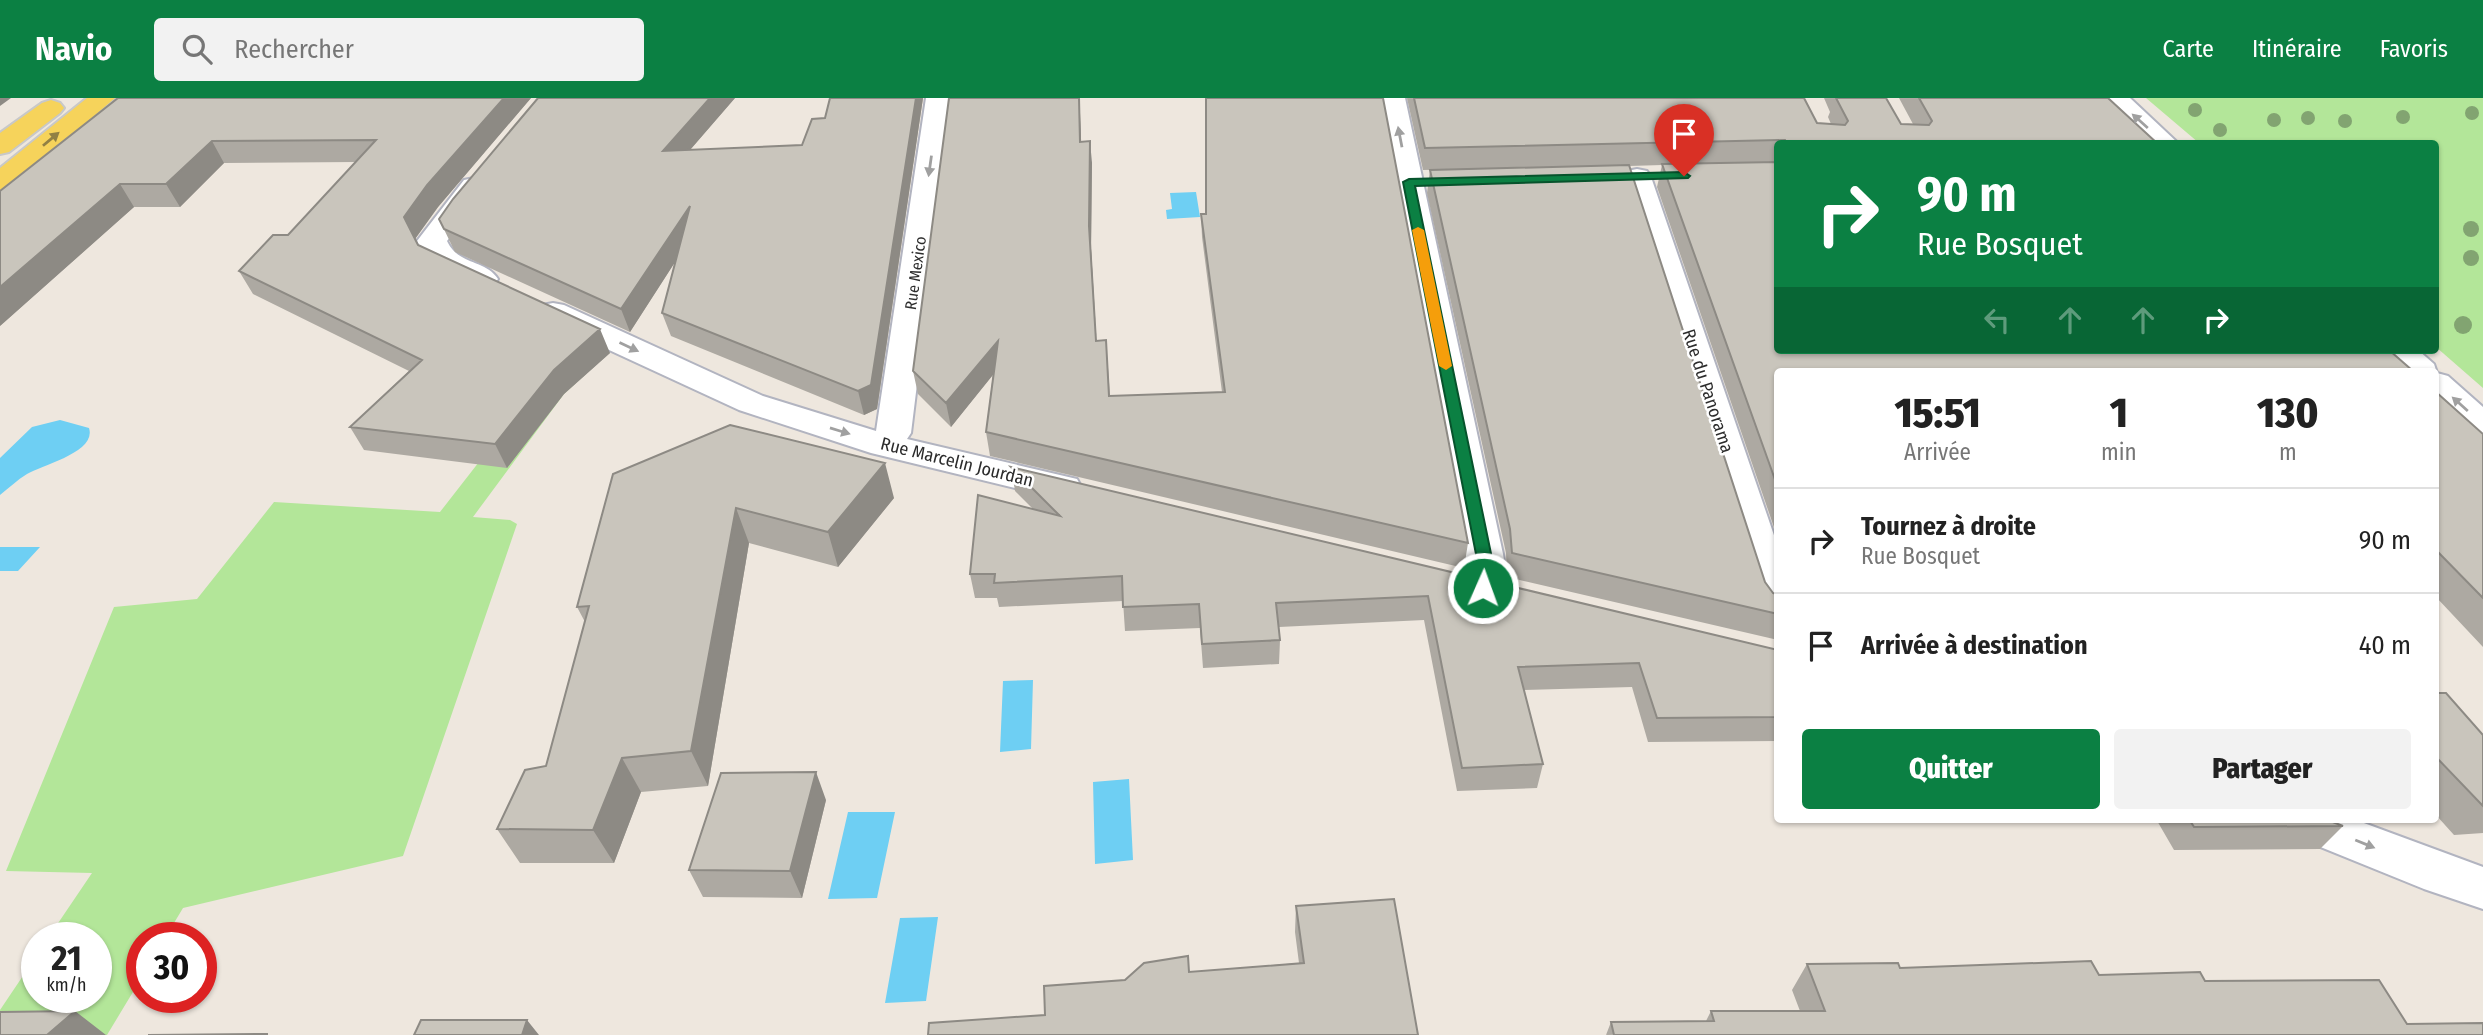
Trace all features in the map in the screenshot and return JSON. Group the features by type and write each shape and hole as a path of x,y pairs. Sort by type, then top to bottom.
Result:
{"main road":[{"path":"0,146 64,98"},
{"path":"0,181 102,98"}],"street":[{"name":"Rue Mexico","path":"883,444 894,433 939,98"},
{"path":"1392,98 1420,182 1487,573 1483,588"},
{"path":"2115,98 2162,140"},
{"name":"Rue Marcelin Jourdan","path":"494,162 432,241 441,260 751,403 883,444 1096,496"},
{"name":"Rue du Panorama","path":"1637,177 1774,593"},
{"path":"2403,354 2419,368"},
{"path":"2439,386 2483,425"},
{"path":"2315,823 2483,888"}],"green space":[{"path":"2146,98 2483,98 2483,388 2439,350 2439,140 2195,140"},
{"path":"591,343 610,352 564,394 473,517 510,520 517,524 403,856 183,908 175,922 126,922 126,1004 107,1035 0,1035 0,1010 21,979 21,1013 112,1013 112,922 59,922 92,873 6,871 114,607 197,599 274,502 440,512 507,426"}],"water":[{"path":"1196,192 1200,217 1167,219 1166,210 1172,209 1170,193"},
{"path":"60,420 89,428 85,444 67,457 27,474 0,495 0,458 32,427"},
{"path":"0,547 40,547 18,571 0,571"},
{"path":"1033,680 1031,749 1000,752 1003,681"},
{"path":"1129,779 1133,860 1095,864 1093,782"},
{"path":"848,812 895,812 877,898 828,899"},
{"path":"938,917 926,1001 885,1003 900,918"}],"building":[{"path":"118,98 504,98 427,185 404,217 418,245 600,329 554,370 495,444 350,427 422,360 239,271 273,235 288,235 376,140 212,141 166,184 120,184 0,287 0,191"},
{"path":"538,98 710,98 663,151 802,145 812,119 825,118 830,98 916,98 871,385 858,391 662,313 690,206 621,309 444,229 439,219 453,199"},
{"path":"949,98 1079,98 1080,142 1090,141 1089,226 1096,341 1106,340 1109,396 1225,392 1201,214 1206,214 1206,98 1383,98 1468,543 986,432 998,341 946,403 913,371"},
{"path":"1414,98 1804,98 1817,123 1845,125 1848,121 1836,98 1886,98 1901,124 1929,125 1932,121 1919,98 2108,98 2154,140 1774,140 1425,148"},
{"path":"1774,162 1774,354 2394,354 2410,368 1774,368 1774,477 1662,164"},
{"path":"1629,165 1765,582 1774,593 1774,613 1512,553 1510,529 1430,170"},
{"path":"2439,395 2483,434 2483,598 2439,553"},
{"path":"730,425 885,463 828,532 736,508 691,751 622,758 593,830 497,829 525,770 546,766 589,606 577,607 613,474"},
{"path":"1011,467 1774,649 1774,717 1657,718 1639,663 1518,667 1543,764 1462,768 1428,596 1276,603 1280,640 1202,644 1199,604 1123,607 1122,576 994,583 995,574 970,574 978,495 1060,516"},
{"path":"2439,693 2446,693 2483,735 2483,806 2439,760"},
{"path":"816,772 790,871 689,870 721,773"},
{"path":"2192,823 2335,823 2343,826 2194,827"},
{"path":"1394,899 1418,1035 928,1035 929,1023 1045,1015 1044,986 1125,980 1144,963 1188,956 1189,972 1304,963 1296,906"},
{"path":"2091,961 2099,975 2200,972 2205,981 2379,980 2407,1024 2483,1023 2483,1035 1614,1035 1611,1022 1714,1021 1711,1011 1825,1011 1807,964 1898,963 1900,968"},
{"path":"0,1012 73,1013 47,1035 0,1035"},
{"path":"421,1020 527,1020 522,1035 414,1035"},
{"path":"267,1034 267,1035 148,1035"}],"slow traffic":[{"path":"1418,230 1446,366"}],"route":[{"path":"1483,588 1487,573 1484,554 1409,182 1684,176"}]}
